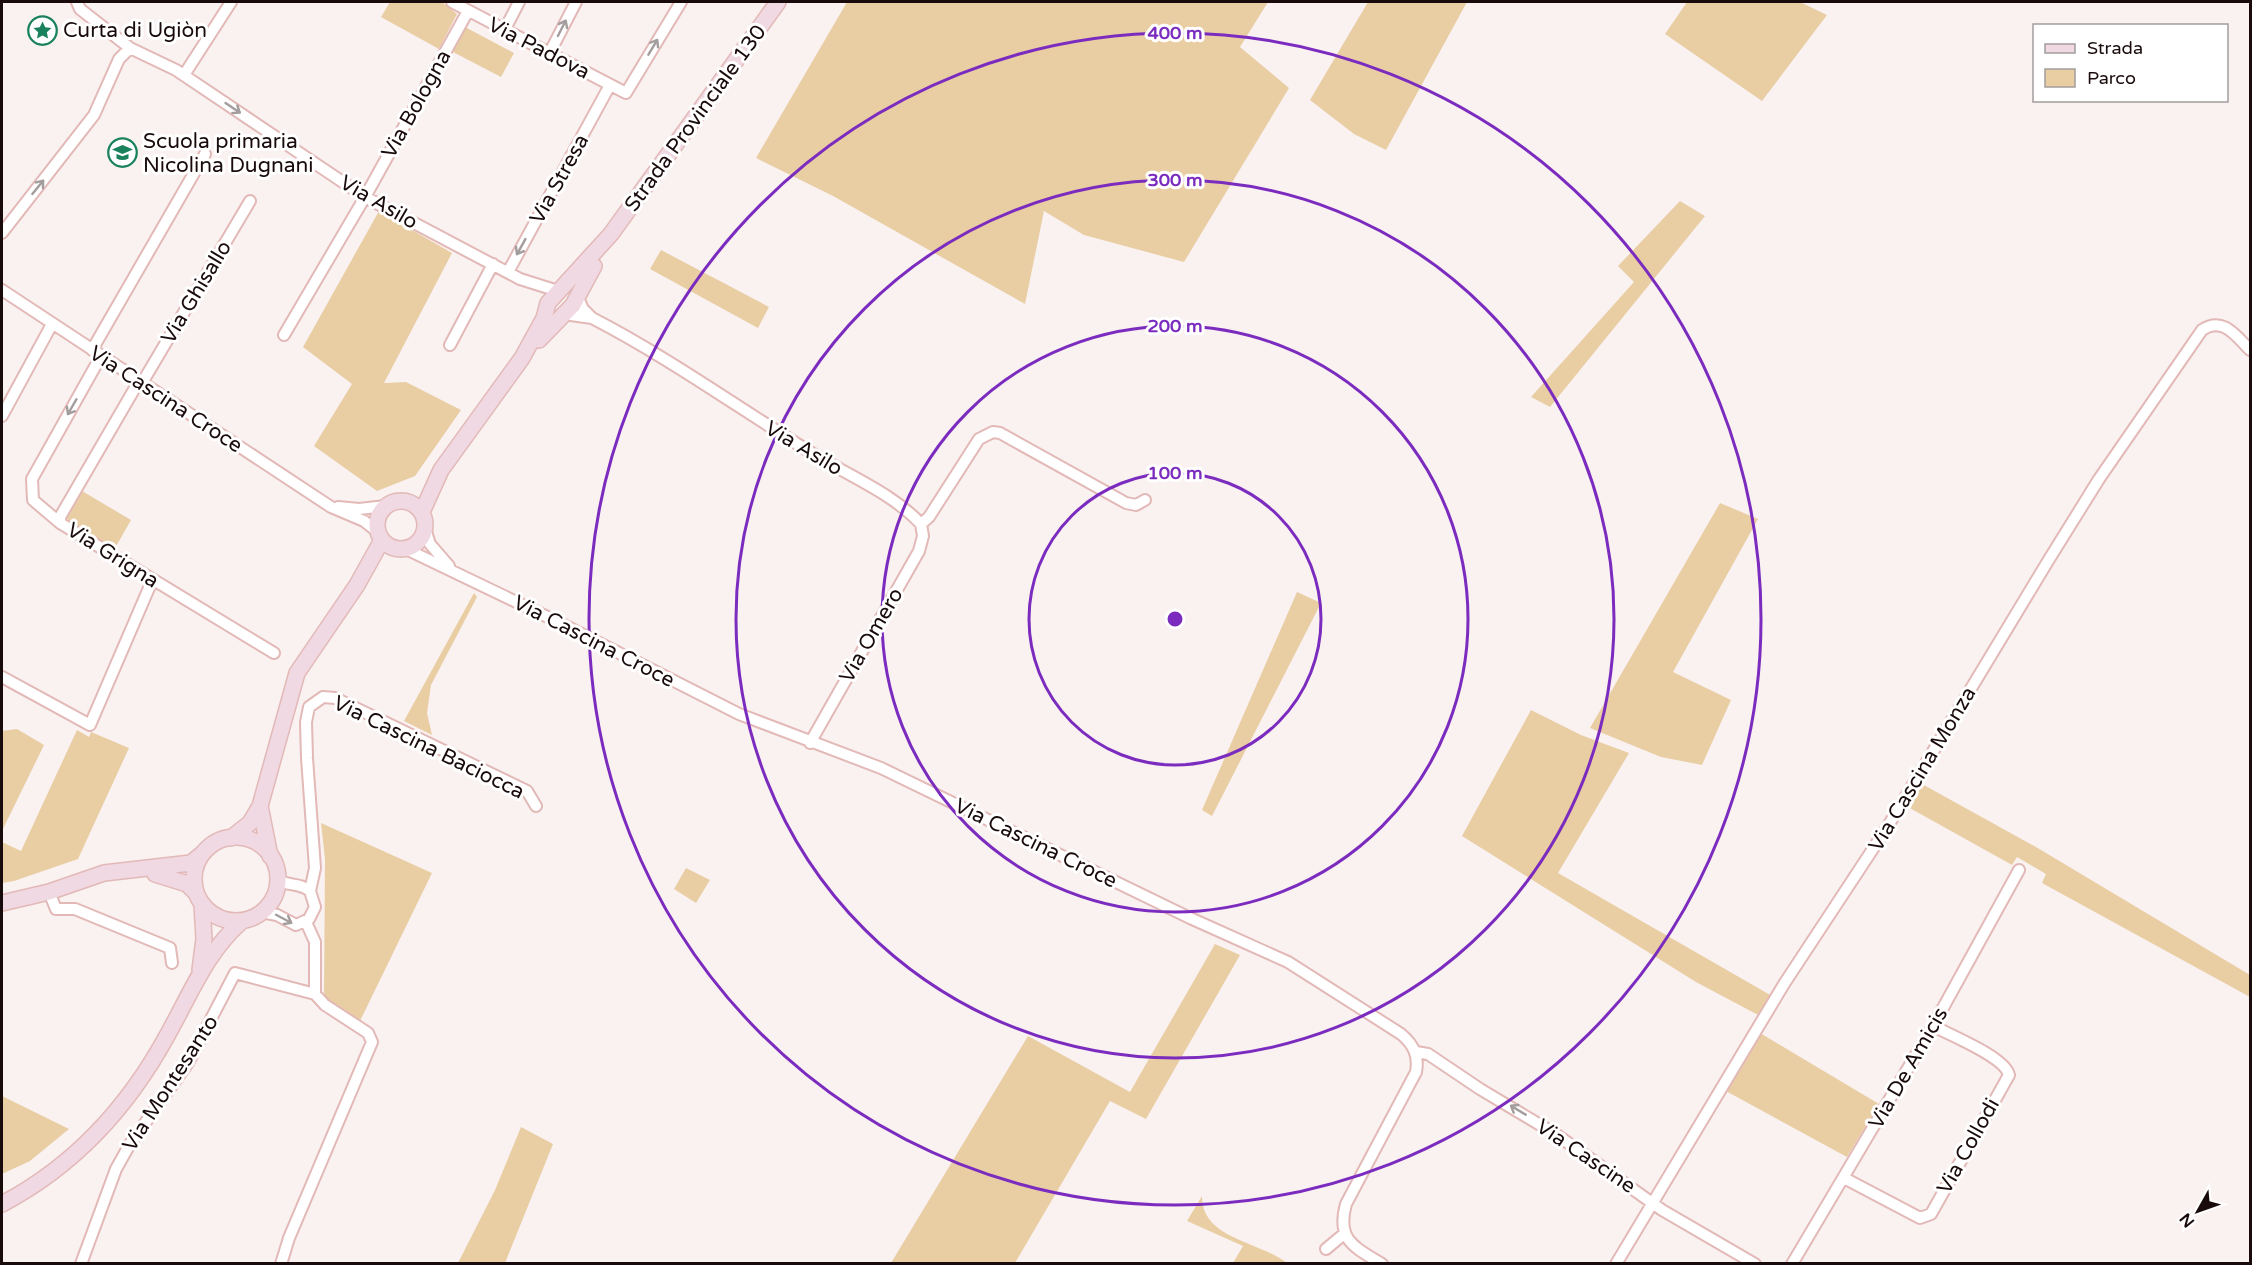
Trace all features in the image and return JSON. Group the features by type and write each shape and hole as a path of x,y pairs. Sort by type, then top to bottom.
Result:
{"street":[{"name":"Via Asilo","path":"77,2 80,9 130,48 149,55 184,75 365,197 520,279 540,296 546,309"},
{"path":"184,75 231,2"},
{"name":"Via Padova","path":"452,2 626,93 681,2"},
{"path":"504,31 519,2"},
{"path":"549,54 576,2"},
{"name":"Strada Provinciale 130","path":"422,512 441,470 522,358 544,318 546,309 558,291 571,281 611,234 778,2"},
{"name":"Via Bologna","path":"284,335 365,197 468,11"},
{"path":"2,233 94,115 119,59 130,48"},
{"name":"Via Stresa","path":"508,272 610,86"},
{"path":"60,523 33,500 32,479 97,353 205,154"},
{"name":"Via Ghisallo","path":"141,382 250,201"},
{"name":"Strada Provinciale 130","path":"522,358 564,314 577,296 611,234"},
{"path":"450,345 493,264"},
{"name":"Via Asilo","path":"520,279 558,291"},
{"name":"Via Cascina Croce","path":"2,290 331,507 364,521 380,536"},
{"name":"Via Asilo","path":"577,296 583,309 592,318 813,454 908,509 921,524"},
{"name":"Via Asilo","path":"564,314 592,318"},
{"path":"2,416 52,324"},
{"name":"Via Cascina Monza","path":"1616,1263 1784,984 1888,826 2048,561 2149,405 2202,330 2209,326 2221,324 2250,350"},
{"name":"Via Grigna","path":"141,382 60,517 60,523 152,581 274,653"},
{"path":"921,524 929,517 979,439 993,432 1000,433 1126,503 1136,505 1145,500"},
{"name":"Strada Provinciale 130","path":"386,506 392,502 407,501 441,470"},
{"path":"357,585 383,558 418,542 425,529 422,512 407,501"},
{"path":"331,507 358,509 386,506"},
{"path":"2,903 49,892 90,876 128,870 175,867 192,863 210,846 231,838 250,823 260,806 297,673 357,585 380,536 378,518 386,506"},
{"name":"Via Omero","path":"810,743 918,552 923,536 921,524"},
{"name":"Via Cascina Croce","path":"425,529 438,556 458,574"},
{"path":"380,536 402,549"},
{"name":"Via Cascina Croce","path":"402,549 458,574 739,714 810,743 834,750 919,786 1190,918 1288,962 1394,1029 1410,1042 1416,1052"},
{"path":"2,677 90,725 152,581"},
{"name":"Via Cascina Baciocca","path":"306,888 314,874 306,722 309,707 323,697 336,698 527,791 536,806"},
{"path":"2,1204 67,1162 117,1110 144,1075 200,972 229,931 242,921 261,912 274,895 278,880 270,856 260,806"},
{"path":"231,838 253,841 270,856"},
{"path":"200,972 204,939 194,873 202,854"},
{"path":"128,870 174,878 187,884 199,899 220,918 242,921"},
{"name":"Via De Amicis","path":"1792,1263 1934,1026 2019,870"},
{"path":"278,880 288,886 306,888 315,907 306,922"},
{"path":"49,892 56,909 75,909 170,948 172,963"},
{"path":"261,912 277,915 290,923 306,922"},
{"path":"306,922 315,942 315,994"},
{"name":"Via Montesanto","path":"81,1263 116,1169 130,1144 188,1063 235,973 303,993 315,994 325,1005 368,1033 372,1042 289,1238 281,1263"},
{"name":"Via Collodi","path":"1844,1178 1920,1218 1931,1214 2008,1075 2008,1069 1998,1060 1934,1026"},
{"path":"1376,1262 1349,1242 1341,1225 1346,1204 1416,1072 1416,1052"},
{"name":"Via Cascine","path":"1416,1052 1428,1054 1480,1089 1523,1113 1662,1210 1755,1263"},
{"path":"1326,1249 1344,1234"}],"green space":[{"path":"390,2 442,2 457,14 439,49 381,17"},
{"path":"847,2 1268,2 1240,47 1289,88 1184,262 1084,235 1044,211 1025,304 833,196 756,158"},
{"path":"1368,2 1467,2 1386,150 1354,134 1310,100"},
{"path":"1687,2 1800,2 1827,15 1762,101 1665,34"},
{"path":"465,27 514,53 501,77 453,52"},
{"path":"1680,201 1705,216 1550,407 1531,397 1634,282 1618,266"},
{"path":"379,211 452,253 384,383 406,382 461,410 415,476 377,491 314,446 352,384 303,347"},
{"path":"661,250 769,307 758,328 650,269"},
{"path":"82,491 131,520 114,550 68,523 67,517"},
{"path":"1720,503 1758,519 1673,672 1731,700 1702,765 1661,757 1590,728"},
{"path":"1297,592 1321,603 1212,816 1202,810"},
{"path":"474,593 477,597 431,685 427,713 432,735 404,721"},
{"path":"1531,710 1581,735 1629,753 1558,873 1772,996 1760,1016 1696,982 1462,836"},
{"path":"17,729 44,745 2,831 2,731"},
{"path":"77,730 89,737 91,732 129,748 78,859 2,883 2,842 21,851"},
{"path":"1922,784 2036,847 2250,975 2250,997 2042,883 2046,874 2017,857 2012,865 1908,807"},
{"path":"321,823 432,873 360,1021 324,997 325,859"},
{"path":"686,868 710,880 696,903 674,889"},
{"path":"1215,944 1240,955 1146,1119 1110,1101 1015,1263 891,1263 1028,1036 1130,1092"},
{"path":"1760,1033 1879,1104 1847,1157 1724,1090"},
{"path":"2,1096 69,1129 30,1161 2,1174"},
{"path":"521,1127 553,1144 505,1263 458,1263 495,1190"},
{"path":"1202,1196 1204,1210 1211,1222 1222,1231 1287,1263 1233,1263 1243,1246 1187,1221"}],"place":[{"name":"Curta di Ugiòn","path":"42,30"},
{"name":"Scuola primaria Nicolina Dugnani","path":"122,153"}]}
